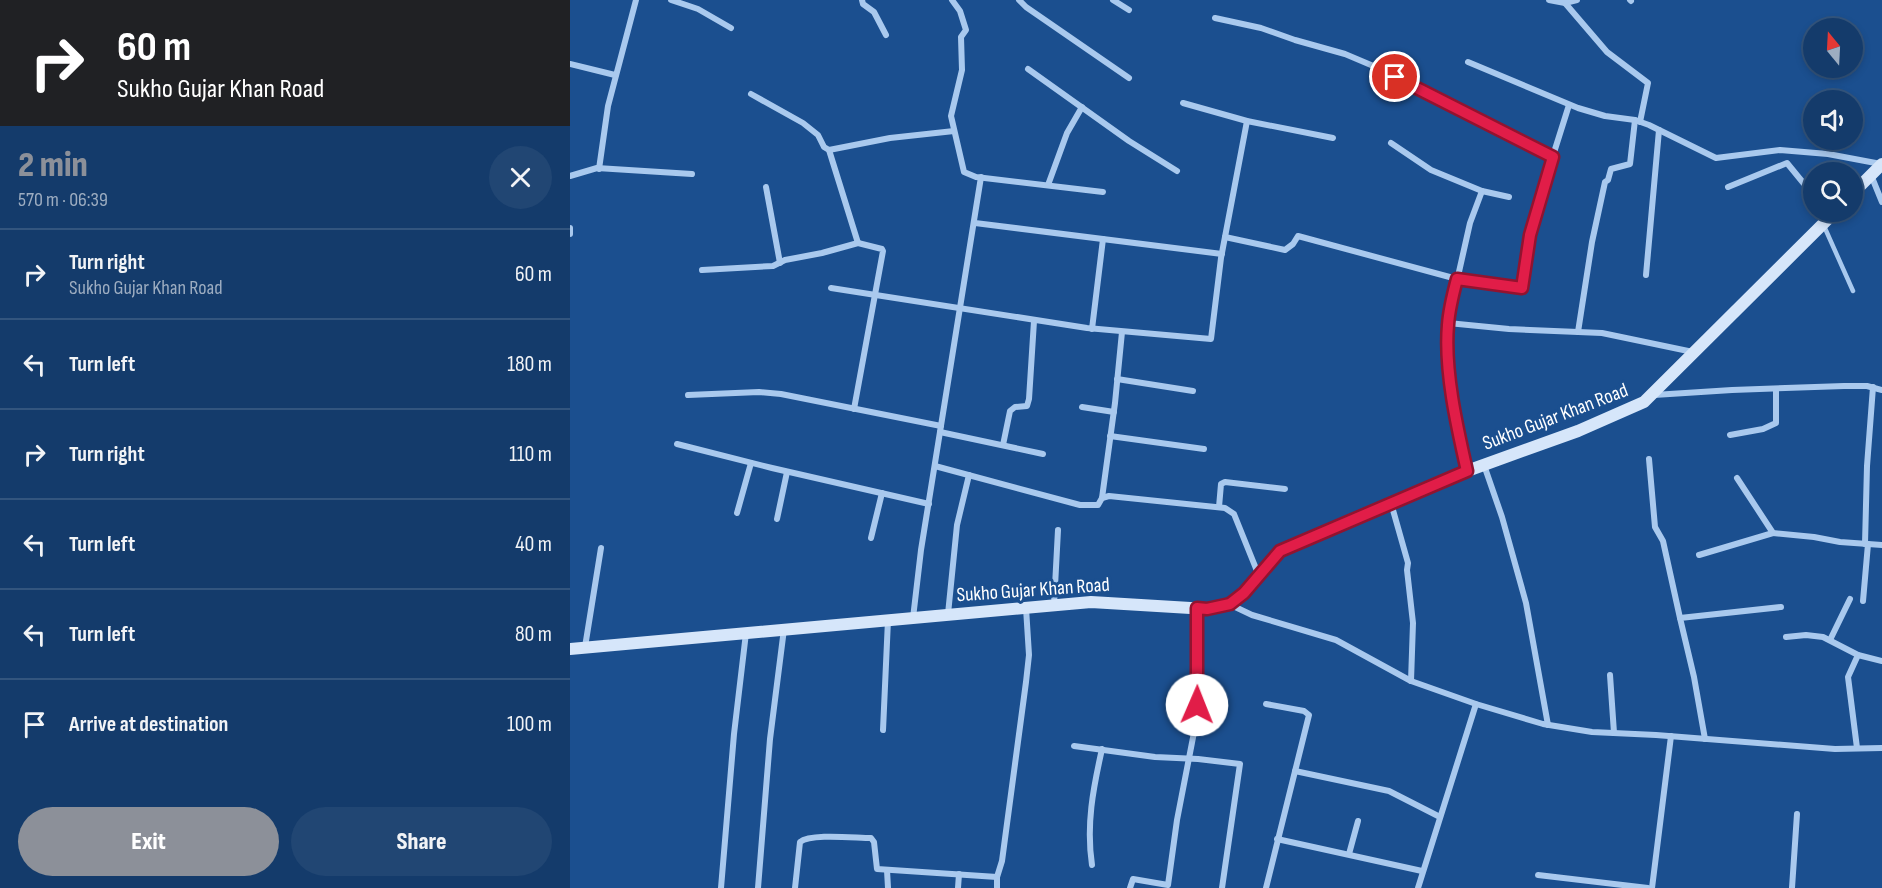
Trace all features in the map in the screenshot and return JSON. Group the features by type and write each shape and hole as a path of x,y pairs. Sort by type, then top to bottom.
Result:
{"main road":[{"path":"1863,183 1882,164"},
{"name":"Sukho Gujar Khan Road","path":"570,649 1091,602 1207,609 1230,604 1244,593 1280,551 1467,471 1578,430 1644,402 1823,222"}],"street":[{"path":"599,169 608,106 636,0"},
{"path":"671,0 698,9 731,28"},
{"path":"862,0 863,4 874,12 886,35"},
{"path":"952,0 960,11 966,30 961,37 962,70 951,116 964,172 981,177 1103,192"},
{"path":"1019,0 1130,78"},
{"path":"1113,0 1129,10"},
{"path":"1549,0 1565,3 1577,0"},
{"path":"1565,3 1607,52 1648,83 1637,121 1630,164 1611,169 1608,180 1605,182 1592,242 1578,332"},
{"path":"1215,18 1261,28 1371,64 1553,157"},
{"path":"1468,62 1569,105 1605,116 1637,121 1716,158 1780,150 1828,154 1882,164"},
{"path":"570,64 615,75"},
{"path":"1028,69 1129,141 1177,171"},
{"path":"751,94 803,123 818,135 824,147 830,150 890,138 954,131"},
{"path":"1183,103 1247,121 1333,138"},
{"path":"1225,237 1285,250 1298,236 1457,279 1522,288 1530,235 1569,105"},
{"path":"1048,185 1067,133 1082,107"},
{"path":"831,288 1092,329 1210,339 1222,254 1247,121"},
{"path":"1646,275 1659,130"},
{"path":"1391,143 1431,170 1482,191 1509,197"},
{"path":"830,150 858,243"},
{"path":"1728,186 1786,163 1803,183"},
{"path":"570,176 599,169 692,174"},
{"path":"1871,175 1882,202"},
{"path":"913,618 921,550 981,177"},
{"path":"766,187 780,263"},
{"path":"1467,471 1452,388 1448,323 1470,223 1482,191"},
{"path":"975,223 1222,254"},
{"path":"570,228 570,234"},
{"path":"1092,329 1103,239"},
{"path":"702,270 773,266 858,243 882,249 884,251 854,409"},
{"path":"1003,445 1011,411 1015,407 1027,406 1029,399 1034,321"},
{"path":"1448,323 1620,336 1693,352"},
{"path":"935,466 1080,506 1098,505 1102,498 1114,412 1122,332"},
{"path":"1117,379 1193,391"},
{"path":"1651,395 1844,386 1873,387 1882,390"},
{"path":"1863,601 1867,544 1867,466 1873,387"},
{"path":"1730,435 1763,429 1776,423 1776,389"},
{"path":"688,395 759,392 781,394 1043,454"},
{"path":"1082,407 1114,412"},
{"path":"1110,436 1204,449"},
{"path":"677,444 929,504"},
{"path":"1648,459 1655,527 1663,541 1694,677 1705,739"},
{"path":"737,513 751,463"},
{"path":"1484,465 1502,517 1526,603 1548,725"},
{"path":"777,519 787,472"},
{"path":"948,614 957,525 969,475"},
{"path":"1737,478 1773,533"},
{"path":"1218,507 1221,484 1225,482 1285,489"},
{"path":"871,538 882,494"},
{"path":"1102,498 1113,496 1226,508 1234,514 1258,576"},
{"path":"1391,503 1408,562 1413,623 1411,681"},
{"path":"1054,605 1058,530"},
{"path":"1699,555 1773,533 1882,544"},
{"path":"585,647 601,548"},
{"path":"1830,640 1850,599"},
{"path":"1230,604 1252,615 1336,640 1411,681 1476,704 1548,725 1592,732 1835,748 1882,748"},
{"path":"1680,618 1781,607"},
{"path":"998,888 1029,655 1026,608"},
{"path":"1130,888 1133,879 1168,885 1196,722 1197,608"},
{"path":"883,730 888,620"},
{"path":"758,888 770,740 784,629"},
{"path":"722,888 734,734 746,633"},
{"path":"1786,637 1806,635 1823,637 1858,656 1882,661"},
{"path":"1857,748 1848,677 1858,656"},
{"path":"1610,675 1614,733"},
{"path":"1266,704 1304,711 1309,716 1266,888"},
{"path":"1418,888 1476,704"},
{"path":"1538,875 1650,888 1671,736"},
{"path":"1074,746 1155,757 1240,764 1222,888"},
{"path":"1092,865 1088,832 1092,797 1102,749"},
{"path":"1295,771 1381,788 1440,817"},
{"path":"1792,888 1797,813"},
{"path":"1349,854 1358,821"},
{"path":"795,888 800,842 803,839 871,838 874,842 877,868 887,870 998,877"},
{"path":"1277,839 1422,871"},
{"path":"887,870 888,888"},
{"path":"958,888 959,874"}],"lane":[{"path":"1831,222 1853,291"}],"route":[{"path":"1197,705 1197,608 1207,609 1230,604 1244,593 1280,551 1467,471 1459,436 1448,349 1448,325 1457,279 1522,288 1530,235 1553,157 1395,77"}]}
